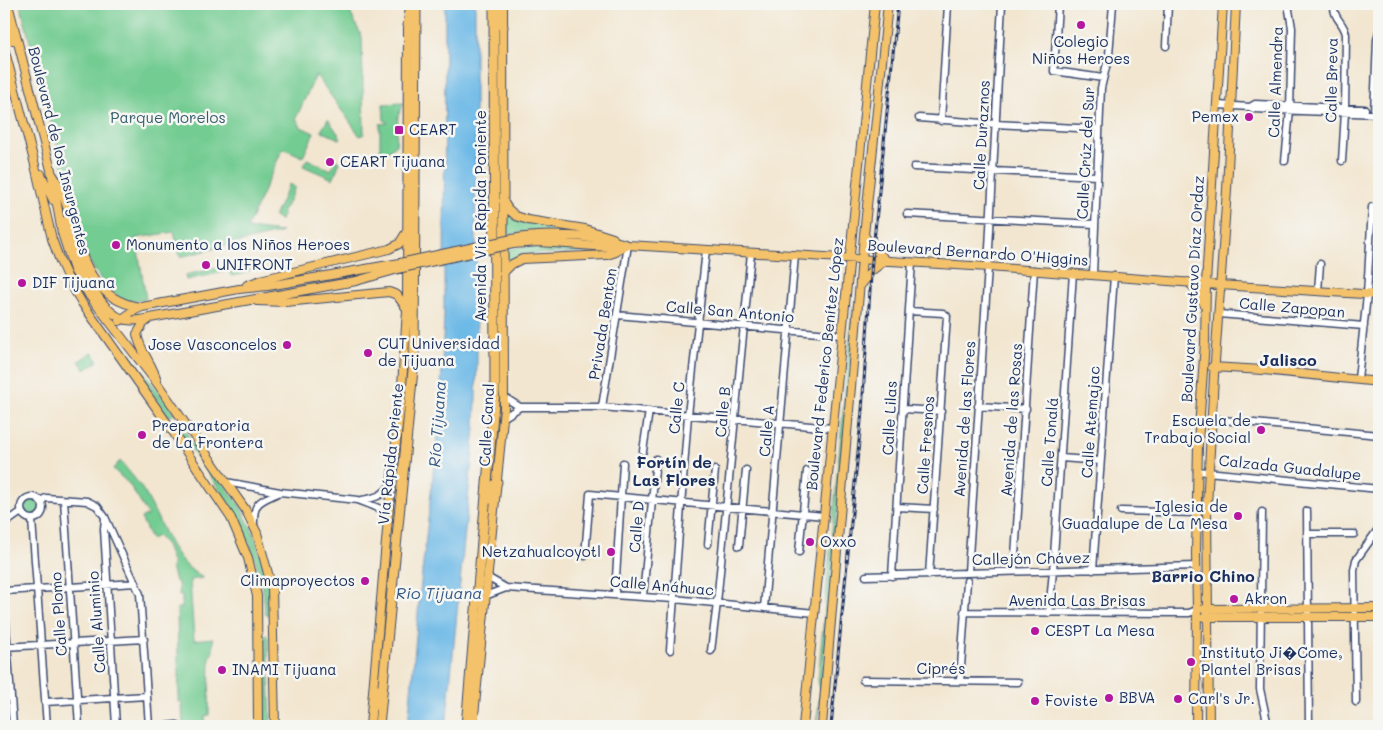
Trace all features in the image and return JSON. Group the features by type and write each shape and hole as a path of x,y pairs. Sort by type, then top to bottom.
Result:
{"highway":[{"path":"408,25 409,4"},
{"name":"Vía Rápida Oriente","path":"379,726 414,359 416,4"},
{"name":"Avenida Vía Rápida Poniente","path":"466,726 495,391 494,4"},
{"path":"499,4 500,20 504,26"},
{"path":"396,543 392,531 402,432 399,423"},
{"path":"478,585 482,571 492,490 497,482"},
{"path":"372,705 377,698 385,631 388,623"},
{"path":"471,666 473,726"}],"main road":[{"name":"Boulevard de los Insurgentes","path":"8,4 51,170 62,233 74,270 89,295 157,383 226,482 254,528 263,552 272,588 275,726"},
{"name":"Calle Canal","path":"473,726 504,397 503,4"},
{"name":"Boulevard Federico Benítez López","path":"803,726 875,4"},
{"name":"Boulevard Federico Benítez López","path":"822,726 864,235 888,4"},
{"name":"Boulevard Gustavo Díaz Ordaz","path":"1209,726 1209,472 1212,419 1218,367 1220,285 1236,4"},
{"name":"Boulevard Gustavo Díaz Ordaz","path":"1196,726 1198,443 1223,5"},
{"path":"4,8 17,55 23,64"},
{"path":"370,726 391,484 399,423 407,310 409,224 407,139 408,25"},
{"name":"Boulevard de los Insurgentes","path":"4,48 34,161 52,239 60,261 82,303 167,423 231,518 248,558 257,596 258,726"},
{"path":"34,161 58,210 77,259 89,282 104,303 122,319"},
{"path":"51,170 65,199 82,256 95,280 117,300 142,307"},
{"path":"503,201 516,216 599,233 624,245 616,252 607,254 522,259 512,264 503,273"},
{"path":"239,289 264,279 389,249 399,244 405,236 409,224"},
{"name":"Boulevard Bernardo O'Higgins","path":"106,338 122,319 142,307 239,289 401,265 538,235 610,240 624,245 886,260 1379,295"},
{"path":"861,285 871,271 886,260 873,248 864,235"},
{"name":"Boulevard Bernardo O'Higgins","path":"122,319 133,321 356,281 401,265"},
{"path":"1188,282 1198,291 1206,311"},
{"path":"245,300 285,302 389,292 397,295 402,300 407,310"},
{"path":"150,318 143,324 137,334 141,348 155,372 157,383"},
{"path":"1203,367 1379,382"},
{"path":"167,423 177,422 183,424 198,441"},
{"path":"1354,613 1379,608"},
{"path":"1197,614 1261,612 1354,613 1379,617"}],"street":[{"path":"941,121 948,4"},
{"name":"Calle Duraznos","path":"988,267 1002,4"},
{"path":"1058,4 1054,70 1103,78"},
{"name":"Calle Crúz del Sur","path":"1093,274 1099,130 1103,78 1109,56 1113,4"},
{"path":"1166,46 1168,4"},
{"path":"1200,4 1223,5"},
{"name":"Calle Almendra","path":"1285,161 1290,108 1292,28 1288,4"},
{"name":"Calle Breva","path":"1334,4 1334,12 1337,19 1344,26 1346,34 1342,160"},
{"path":"1218,105 1250,107 1254,110 1290,108 1377,112 1377,40 1379,31"},
{"path":"919,118 941,121 1099,130"},
{"path":"1379,148 1379,171"},
{"path":"914,166 992,172 1096,176"},
{"path":"1358,379 1367,295 1372,207"},
{"path":"907,214 1094,224"},
{"name":"Privada Benton","path":"602,407 617,315 624,245"},
{"name":"Calle C","path":"670,650 680,503 706,250"},
{"name":"Calle B","path":"711,651 751,253"},
{"name":"Calle A","path":"764,608 795,255"},
{"name":"Calle Lilas","path":"892,576 898,508 912,262"},
{"path":"1318,291 1320,264"},
{"name":"Avenida de las Flores","path":"968,572 988,267"},
{"name":"Avenida de las Rosas","path":"1014,571 1034,270"},
{"name":"Calle Tonalá","path":"1049,613 1054,571 1073,273"},
{"name":"Calle Atemajac","path":"1093,570 1114,276"},
{"name":"Calle Fresnos","path":"909,311 943,313 946,316 929,574"},
{"name":"Calle Zapopan","path":"1219,314 1364,326"},
{"name":"Calle San Antonio","path":"617,315 841,335"},
{"path":"504,397 520,407 602,407 832,428"},
{"path":"978,406 1026,409"},
{"path":"503,418 520,407"},
{"path":"903,409 940,411"},
{"path":"643,451 648,411"},
{"path":"1212,419 1379,435"},
{"path":"1061,458 1100,461"},
{"name":"Calle D","path":"643,596 656,459"},
{"path":"615,594 623,463"},
{"path":"708,544 715,470"},
{"path":"739,546 746,470"},
{"path":"799,552 807,471"},
{"name":"Calzada Guadalupe","path":"1197,472 1379,489"},
{"path":"226,482 280,492 358,500 376,505 386,514 389,520"},
{"path":"358,500 375,498 386,491 391,484"},
{"path":"254,528 254,513 259,502 280,492"},
{"path":"586,556 590,494 824,516"},
{"path":"34,497 40,501 43,508 41,515 32,520 25,518 21,512 21,505 24,500 34,497"},
{"path":"40,501 46,498 87,501 97,506 105,517 140,594 149,726"},
{"name":"Calle Plomo","path":"64,500 79,726"},
{"path":"898,508 934,509"},
{"path":"1307,511 1309,726"},
{"path":"4,524 21,512"},
{"path":"1121,512 1197,513"},
{"path":"1262,512 1260,689 1268,726"},
{"name":"Calle Aluminio","path":"105,517 104,528 116,726"},
{"path":"32,520 47,726"},
{"path":"1356,702 1354,570 1356,560 1379,528"},
{"path":"1307,534 1354,534"},
{"name":"Callejón Chávez","path":"866,576 1196,566"},
{"name":"Calle Anáhuac","path":"487,577 506,588"},
{"path":"960,681 967,581"},
{"path":"4,591 136,583"},
{"name":"Calle Anáhuac","path":"485,596 506,588 643,596 815,613"},
{"path":"4,598 12,726"},
{"name":"Avenida Las Brisas","path":"964,612 1197,614"},
{"path":"6,647 144,639"},
{"name":"Ciprés","path":"863,680 1018,682"},
{"path":"45,702 147,696"},
{"path":"4,722 12,726"},
{"path":"162,726 177,725"}],"green space":[{"name":"Parque Morelos","path":"20,4 346,4 362,37 364,134 360,136 316,75 296,118 301,127 314,133 303,157 283,148 247,228 282,232 180,257 174,232 136,238 146,299 132,301 122,299 108,288 91,264 84,249"},
{"path":"404,103 398,116 396,145 388,151 380,153 380,124 388,123 384,120 383,104"},
{"path":"328,119 341,138 339,139 321,131"},
{"path":"307,159 331,170 336,160 340,162 333,179 303,166"},
{"path":"289,184 295,187 286,207 282,210 281,220 274,217"},
{"path":"506,209 509,212 600,236 535,230 507,235"},
{"path":"534,246 608,252 523,254 507,263 507,249"},
{"path":"246,262 250,270 242,274 231,276 229,271 186,280 185,275"},
{"path":"853,305 851,362 818,724 820,694 818,680"},
{"path":"120,342 176,414 169,417"},
{"path":"92,352 98,361 85,370 79,361"},
{"path":"180,424 240,506 253,532 268,580 270,611 268,615 265,614 263,588 253,551 245,532 235,512 177,428 177,425"},
{"path":"120,461 143,490 175,552 183,562 203,578 190,580 194,640 213,638 213,651 210,657 209,715 205,716 205,726 183,726 182,703 179,702 177,608 182,608 182,595 179,595 178,582 175,581 171,567 173,565 166,545 158,536 151,539 141,518 148,515 129,484 113,469"},
{"path":"31,499 37,502 40,508 37,514 31,517 25,514 22,508 25,502"},
{"path":"266,634 268,638 271,726 264,726 264,636"}],"water":[{"name":"Rio Tijuana","path":"445,4 475,4 477,364 475,428 446,726 408,726 420,591 439,420 442,368 444,314"}],"railway":[{"path":"831,726 862,411 872,260 898,4"}],"place":[{"name":"Colegio Niños Heroes","path":"1081,25"},
{"name":"Pemex","path":"1249,117"},
{"name":"CEART","path":"399,130"},
{"name":"CEART Tijuana","path":"330,162"},
{"name":"Monumento a los Niños Heroes","path":"116,245"},
{"name":"UNIFRONT","path":"206,265"},
{"name":"DIF Tijuana","path":"22,283"},
{"name":"Jose Vasconcelos","path":"287,345"},
{"name":"CUT Universidad de Tijuana","path":"368,353"},
{"name":"Escuela de Trabajo Social","path":"1261,430"},
{"name":"Preparatoria de La Frontera","path":"142,435"},
{"name":"Iglesia de Guadalupe de La Mesa","path":"1238,516"},
{"name":"Oxxo","path":"810,542"},
{"name":"Netzahualcoyotl","path":"611,552"},
{"name":"Climaproyectos","path":"365,581"},
{"name":"Akron","path":"1234,599"},
{"name":"CESPT La Mesa","path":"1035,631"},
{"name":"Instituto Ji�Come, Plantel Brisas","path":"1191,662"},
{"name":"INAMI Tijuana","path":"222,670"},
{"name":"BBVA","path":"1109,698"},
{"name":"Carl's Jr.","path":"1178,699"},
{"name":"Foviste","path":"1035,701"}],"district":[{"name":"Jalisco","path":"1288,360"},
{"name":"Fortín de Las Flores","path":"674,471"},
{"name":"Barrio Chino","path":"1203,576"}],"water label":[{"name":"Río Tijuana","path":"437,424"}]}
